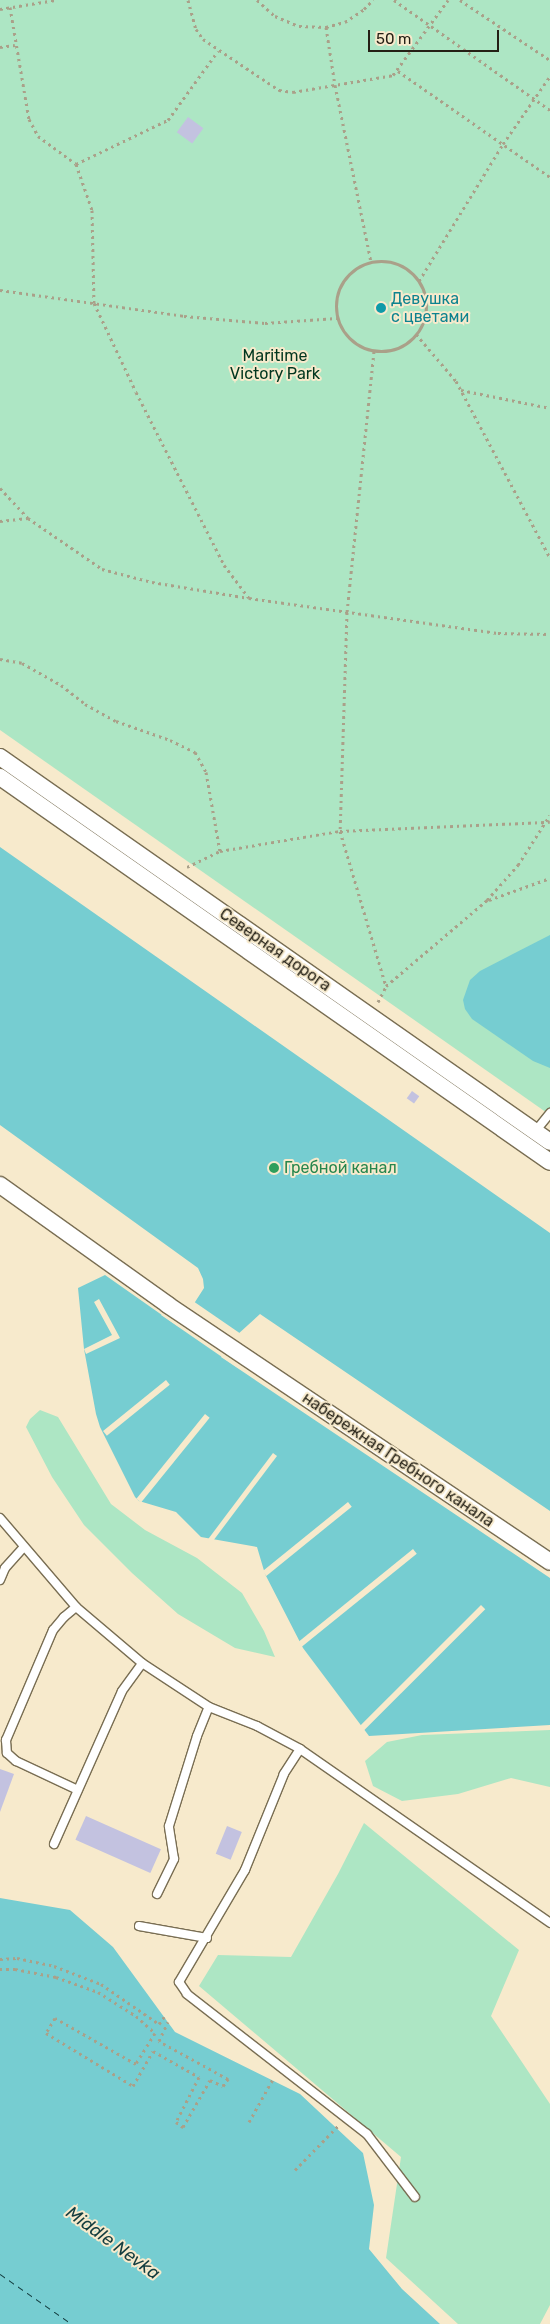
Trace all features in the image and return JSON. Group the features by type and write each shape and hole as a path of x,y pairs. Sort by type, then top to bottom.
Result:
{"street":[{"name":"Северная дорога","path":"0,757 530,1138 550,1162"},
{"name":"Северная дорога","path":"0,777 530,1138 550,1142"},
{"name":"набережная Гребного канала","path":"0,1185 245,1358 550,1562"}],"lane":[{"path":"530,1138 550,1113"},
{"path":"0,1518 76,1608 142,1663 209,1708 257,1726 300,1749 550,1923"},
{"path":"0,1580 5,1568 24,1547"},
{"path":"76,1608 64,1617 53,1630 6,1740 7,1753 16,1761 78,1790"},
{"path":"54,1844 122,1691 142,1663"},
{"path":"157,1894 174,1859 169,1826 197,1736 209,1708"},
{"path":"300,1749 284,1774 245,1870 207,1938 179,1982 187,1994 367,2134 415,2197"},
{"path":"139,1926 207,1938"}],"path":[{"path":"29,0 33,3"},
{"path":"0,9 55,0"},
{"path":"188,0 196,29 203,39 218,51 279,90 293,92 393,75 398,71 448,0"},
{"path":"257,0 275,16 299,26 326,27 345,22 364,9 373,0"},
{"path":"394,0 550,110"},
{"path":"460,0 550,60"},
{"path":"10,7 29,120 38,136 76,164 92,210 94,303 136,392 224,565 249,598"},
{"path":"326,27 335,85 371,262"},
{"path":"0,48 15,45"},
{"path":"76,164 168,120 218,51"},
{"path":"398,71 550,177"},
{"path":"419,281 503,144 550,76"},
{"path":"384,261 398,264 410,271 419,281 424,294 426,308 423,322 416,334 397,348 374,351 362,347 351,340 342,330 337,318 335,304 338,289 346,277 357,267 371,262 384,261"},
{"path":"0,290 184,316 265,323 337,318"},
{"path":"416,334 456,381 550,558"},
{"path":"374,351 347,612 340,831 386,986"},
{"path":"461,390 550,408"},
{"path":"0,488 28,518 102,569 152,582 249,598 498,633 550,634"},
{"path":"0,521 28,518"},
{"path":"0,659 22,663 61,685 85,704 116,721 170,740 195,752 206,772 220,851"},
{"path":"378,1002 386,986 487,900 518,865 548,822 550,815"},
{"path":"187,867 220,851 340,831 548,822"},
{"path":"487,900 550,878"},
{"path":"0,1959 18,1958 54,1966 101,1984 159,2024 164,2017"},
{"path":"0,1969 15,1969 56,1977 98,1992 136,2016 156,2033 136,2064 55,2018 46,2034 133,2086 153,2051 199,2077 176,2122 183,2127 210,2080 223,2086 228,2079 159,2041 168,2022"},
{"path":"249,2122 275,2075"},
{"path":"295,2170 341,2123"}],"green space":[{"name":"Maritime Victory Park","path":"0,0 550,0 550,1115 0,730"},
{"path":"40,1410 58,1417 111,1504 145,1530 197,1558 242,1593 264,1631 275,1657 235,1648 178,1614 132,1573 84,1525 52,1477 26,1427 30,1419"},
{"path":"550,1730 550,1787 511,1778 458,1794 402,1801 373,1786 365,1761 387,1742 422,1735"},
{"path":"364,1823 519,1950 491,2016 550,2104 550,2305 540,2324 458,2324 386,2258 401,2157 199,1986 218,1955 291,1957 338,1874"}],"water":[{"name":"Гребной канал","path":"0,847 550,1233 550,1511 260,1314 237,1335 221,1357 550,1578 550,1725 369,1736 303,1648 265,1574 257,1547 201,1537 176,1512 139,1501 135,1497 100,1427 96,1414 84,1349 78,1288 105,1275 179,1327 204,1288 203,1279 198,1268 0,1125"},
{"path":"550,935 550,1068 533,1061 472,1019 465,1009 463,1000 470,980 480,971"},
{"name":"Middle Nevka","path":"0,1898 70,1910 113,1947 175,2032 300,2094 363,2153 374,2205 369,2249 402,2289 440,2324 0,2324"}],"pier":[{"path":"99,1299 120,1338 86,1354 84,1349 112,1335 94,1302"},
{"path":"193,1301 241,1334 225,1356 239,1366 238,1368 161,1315 163,1313 178,1324"},
{"path":"166,1380 170,1385 107,1436 103,1431"},
{"path":"205,1414 210,1418 141,1502 136,1499"},
{"path":"273,1453 277,1456 210,1545 206,1542"},
{"path":"348,1502 352,1507 266,1576 263,1571"},
{"path":"413,1549 417,1554 302,1647 298,1642"},
{"path":"481,1605 485,1609 364,1731 359,1727"}],"building":[{"path":"188,117 203,128 192,144 177,132"},
{"path":"412,1091 419,1096 414,1104 407,1098"},
{"path":"0,1769 14,1774 0,1812"},
{"path":"86,1816 161,1849 150,1873 75,1840"},
{"path":"227,1826 242,1832 231,1860 216,1854"}],"ferry route":[{"path":"0,2274 72,2324"}],"place":[{"name":"Девушка с цветами","path":"381,308"},
{"name":"Гребной канал","path":"274,1168"}]}
